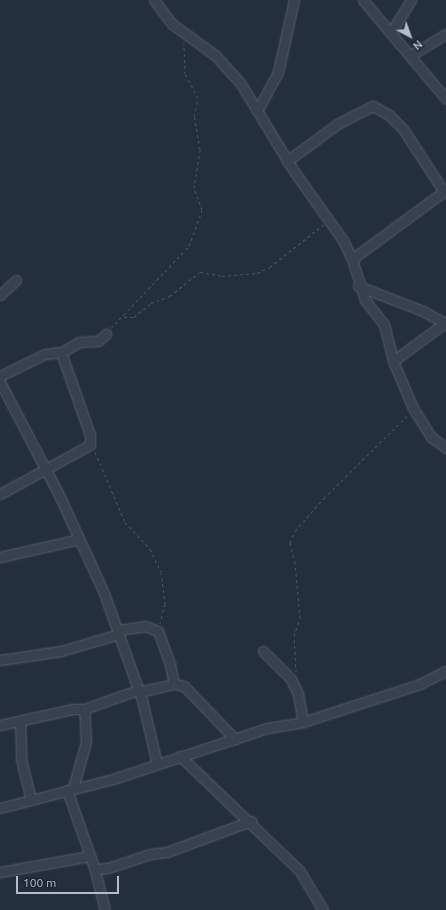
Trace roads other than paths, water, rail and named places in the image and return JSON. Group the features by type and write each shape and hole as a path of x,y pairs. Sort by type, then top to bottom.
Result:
{"street":[{"path":"154,0 172,24 215,55 230,69 258,111 287,161 328,221 343,240 352,259 358,286 365,300 384,324 393,361 413,408 431,437 446,448"},
{"path":"258,111 278,72 294,0"},
{"path":"363,0 444,93"},
{"path":"391,32 411,0"},
{"path":"411,55 446,34"},
{"path":"287,161 339,123 373,106 389,115 403,129 445,191 352,259"},
{"path":"0,295 16,280"},
{"path":"358,286 423,311 446,322 393,361"},
{"path":"0,376 45,354 61,352 79,342 98,341 106,334"},
{"path":"0,494 45,467 90,444 90,435 61,352"},
{"path":"0,382 45,467 79,539 119,632 139,691 157,764"},
{"path":"0,557 79,539"},
{"path":"0,660 61,651 119,632 145,626 158,632 162,638 174,684"},
{"path":"263,651 292,681 302,710 304,722"},
{"path":"0,808 113,779 267,728 304,722 420,684 446,671"},
{"path":"0,725 73,709 84,709 139,691 174,684 184,686 235,739"},
{"path":"84,709 86,742 70,789 95,869 105,910"},
{"path":"20,721 21,759 31,800"},
{"path":"180,756 298,870 323,910"},
{"path":"95,869 108,868 150,854 167,852 250,822"},
{"path":"0,872 90,856"}]}
